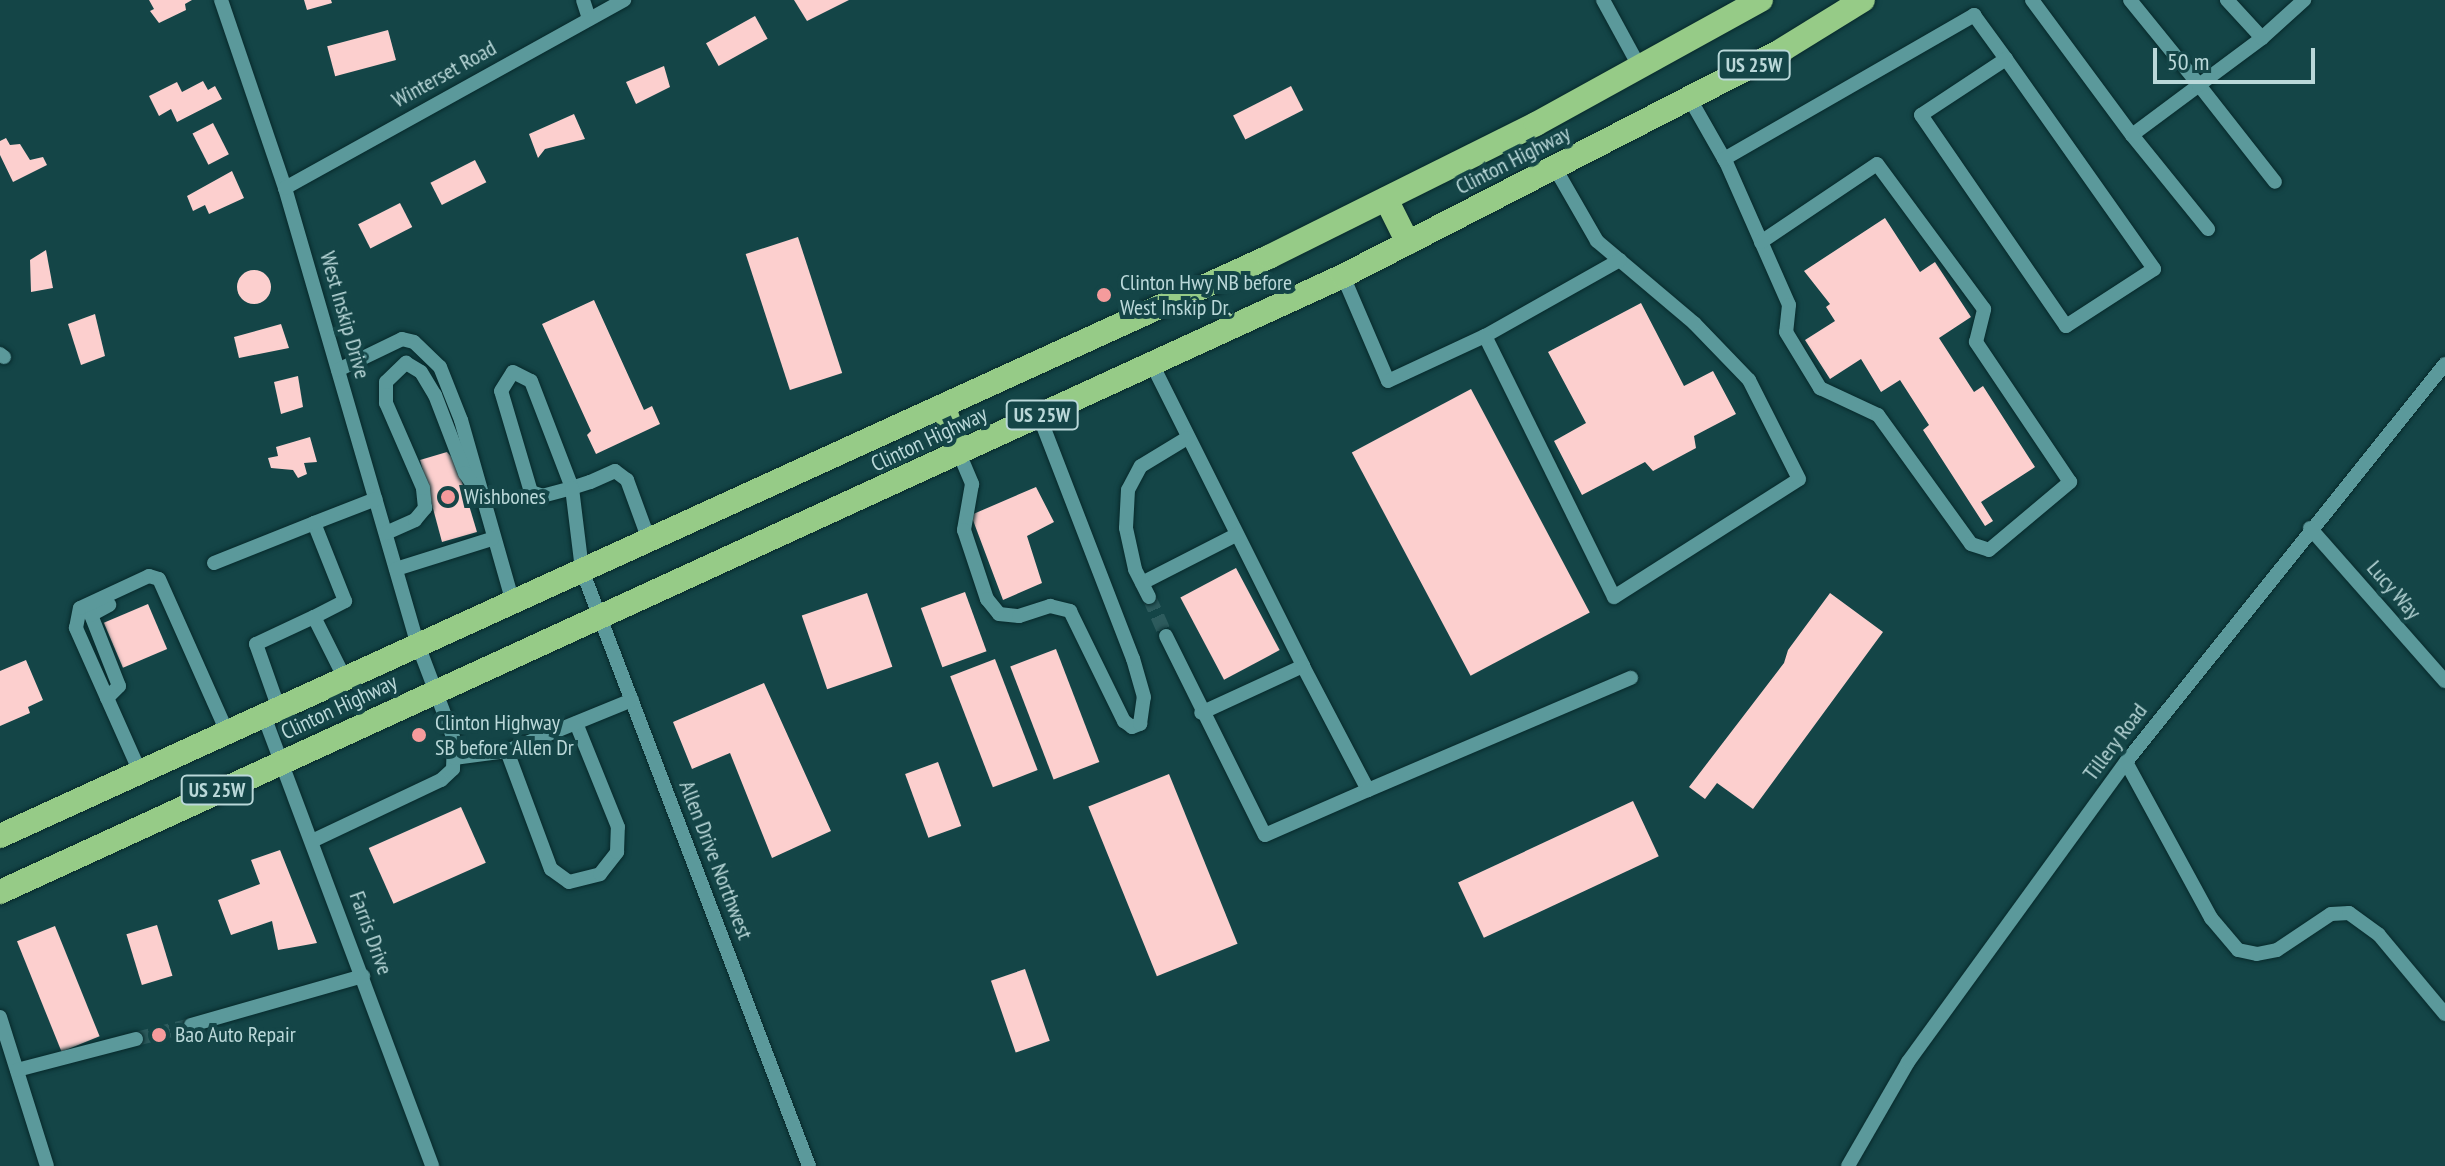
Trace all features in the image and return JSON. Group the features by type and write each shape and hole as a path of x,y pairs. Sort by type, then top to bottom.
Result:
{"highway":[{"name":"Clinton Highway","path":"0,892 1343,276 1690,99 1863,0"},
{"name":"Clinton Highway","path":"0,836 944,407 1386,199 1640,68 1746,4"},
{"path":"1386,199 1408,243"},
{"path":"944,407 959,453"}],"street":[{"name":"West Inskip Drive","path":"221,0 285,188 418,645 454,740 454,758"},
{"path":"583,0 589,19"},
{"name":"Winterset Road","path":"285,188 624,0"},
{"path":"1603,0 1640,68"},
{"path":"2032,0 2132,135 2208,229"},
{"path":"2130,0 2275,182"},
{"path":"2227,0 2262,38"},
{"path":"2132,135 2262,38 2304,0"},
{"path":"1724,159 1974,15 2006,59 2154,269 2066,326 1921,115 2006,59"},
{"path":"1690,99 1724,159 1789,305 1786,332 1820,388 1878,415 1971,544 1989,550 2070,482 1976,342 1984,309 1877,164 1761,242"},
{"path":"1485,336 1614,597 1799,479 1749,380 1694,323 1597,241 1555,168"},
{"path":"1343,276 1388,381 1485,336 1620,260"},
{"path":"338,370 402,339 428,354 440,367 461,420 492,539 513,602"},
{"path":"386,533 415,520 425,508 423,488 384,391 391,373 406,363 421,372 435,395 465,473 481,497"},
{"path":"1152,364 1236,535 1368,790"},
{"name":"Tillery Road","path":"1848,1166 1908,1062 2126,762 2310,528 2445,364"},
{"path":"572,488 531,381 513,372 501,391 531,492 543,496 572,488 615,471 627,480 649,540"},
{"path":"959,453 972,484 964,530 987,599 999,614 1019,616 1050,606 1070,611 1124,721 1132,727 1140,724 1144,697 1133,659 1039,416"},
{"path":"1149,597 1126,528 1128,490 1141,466 1187,438"},
{"name":"Allen Drive Northwest","path":"572,488 582,570 809,1166"},
{"path":"214,563 376,499"},
{"path":"314,523 345,601 314,617 345,679"},
{"name":"Lucy Way","path":"2310,528 2445,681"},
{"path":"1142,583 1236,535"},
{"path":"396,569 492,539"},
{"path":"140,772 76,628 76,612 149,576 161,582 227,732"},
{"name":"Farris Drive","path":"314,617 256,644 282,762 314,840 432,1166"},
{"path":"1166,636 1201,713 1265,835 1631,678"},
{"path":"1201,713 1303,666"},
{"path":"314,840 434,785 453,769 454,758 507,751 632,700"},
{"path":"507,751 551,869 569,882 600,874 617,852 618,827 576,723"},
{"path":"2126,762 2211,918 2238,950 2257,954 2277,950 2331,914 2349,913 2379,935 2445,1014"},
{"path":"191,1025 363,976"},
{"path":"0,1017 47,1166"},
{"path":"17,1070 136,1039"}],"building":[{"path":"149,0 192,0 185,4 186,10 159,23 150,11 154,9"},
{"path":"304,0 331,0 332,3 307,10"},
{"path":"794,0 849,0 807,21"},
{"path":"755,16 768,39 719,66 706,43"},
{"path":"388,30 396,60 335,76 327,46"},
{"path":"664,66 670,87 636,104 626,82"},
{"path":"203,81 208,90 215,86 222,99 177,122 171,109 159,116 149,96 177,82 182,92"},
{"path":"1291,86 1303,110 1245,140 1233,116"},
{"path":"574,114 585,139 545,149 538,158 529,134"},
{"path":"213,123 229,154 208,165 193,133"},
{"path":"6,138 10,145 20,144 30,160 43,157 47,165 13,182 0,155 0,141"},
{"path":"475,160 486,182 442,205 430,183"},
{"path":"232,171 244,198 209,214 205,205 193,211 187,196"},
{"path":"400,203 412,227 370,248 358,224"},
{"path":"1885,218 1920,272 1935,262 1971,317 1939,338 1974,392 1983,386 2035,467 1981,502 1993,521 1985,526 1923,430 1929,425 1900,380 1881,392 1861,359 1830,379 1805,340 1835,321 1826,307 1830,304 1804,271"},
{"path":"798,237 842,373 790,390 746,254"},
{"path":"46,250 53,288 31,292 30,260"},
{"path":"254,270 266,275 271,287 266,299 254,304 242,299 237,287 242,275"},
{"path":"594,300 644,410 652,406 660,424 596,454 587,435 591,431 542,324"},
{"path":"1641,303 1684,386 1713,371 1736,414 1694,436 1696,448 1653,471 1645,462 1582,495 1554,441 1586,423 1548,352"},
{"path":"95,314 105,356 81,365 68,324"},
{"path":"281,324 289,348 239,358 234,337"},
{"path":"298,376 303,407 281,414 274,382"},
{"path":"1471,389 1590,612 1471,676 1352,452"},
{"path":"310,437 317,462 304,463 307,474 298,478 293,470 271,468 268,458 278,456 276,447"},
{"name":"Wishbones","path":"447,452 456,462 477,532 442,542 420,460"},
{"path":"1036,487 1054,522 1027,536 1042,583 1003,600 971,515"},
{"path":"1236,568 1280,650 1224,680 1180,598"},
{"path":"965,592 987,651 942,667 921,608"},
{"path":"867,593 892,667 827,689 802,615"},
{"path":"1830,593 1883,632 1753,809 1717,783 1705,799 1689,787 1784,663 1788,650"},
{"path":"148,604 167,649 123,668 104,623"},
{"path":"1056,649 1099,762 1054,780 1010,667"},
{"path":"995,659 1038,770 993,787 950,676"},
{"path":"26,660 43,700 28,707 30,713 0,726 0,671"},
{"path":"764,683 831,831 772,858 730,753 692,769 673,722"},
{"path":"938,762 961,826 928,838 905,774"},
{"path":"1169,774 1238,944 1157,976 1088,807"},
{"path":"1633,801 1659,856 1484,938 1458,883"},
{"path":"461,807 486,863 394,904 369,848"},
{"path":"280,850 317,943 278,950 272,921 231,935 218,900 260,884 251,860"},
{"path":"157,925 172,976 142,985 126,934"},
{"path":"55,926 100,1036 62,1052 17,941"},
{"path":"1025,969 1050,1041 1016,1053 991,981"}],"tunnel":[{"path":"1149,597 1166,636"},
{"path":"136,1039 191,1025"}],"place":[{"name":"Clinton Hwy NB before West Inskip Dr.","path":"1104,295"},
{"name":"Wishbones","path":"448,497"},
{"name":"Clinton Highway SB before Allen Dr","path":"419,735"},
{"name":"Bao Auto Repair","path":"159,1035"}]}
